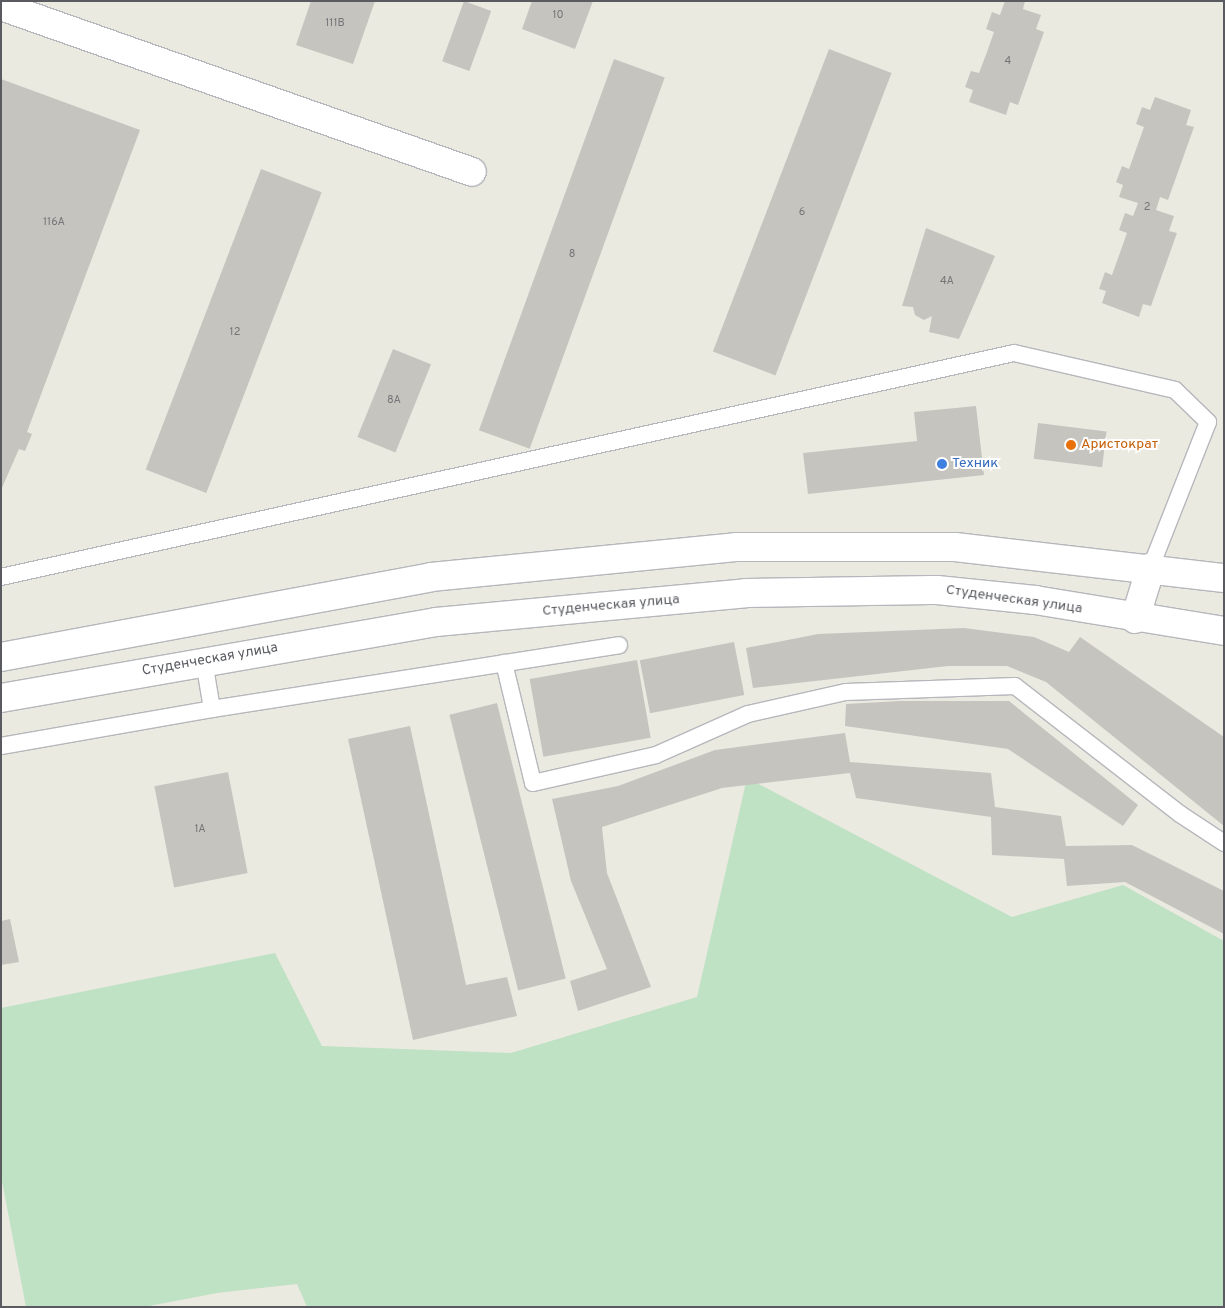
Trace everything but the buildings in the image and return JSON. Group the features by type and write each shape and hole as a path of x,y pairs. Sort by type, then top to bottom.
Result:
{"main road":[{"path":"1,6 472,172"},
{"path":"1,657 431,577 736,548 955,548 1151,567 1224,578"},
{"path":"1135,619 1151,567"},
{"name":"Студенческая улица","path":"1,698 204,661 436,622 746,593 937,590 1035,600 1135,619 1224,631"}],"lane":[{"path":"1,577 1014,353 1175,390 1208,422 1151,567"},
{"path":"1,746 212,709 619,645"},
{"path":"204,661 212,709"},
{"path":"504,663 533,783 656,755 748,714 846,692 1014,686 1180,814 1224,843"}],"green space":[{"path":"747,778 1012,917 1123,885 1224,941 1224,1307 307,1307 297,1284 217,1293 144,1307 26,1307 1,1176 1,1008 275,953 322,1046 511,1053 697,997"}],"place":[{"name":"Аристократ","path":"1071,445"},
{"name":"Техник","path":"942,464"}]}
